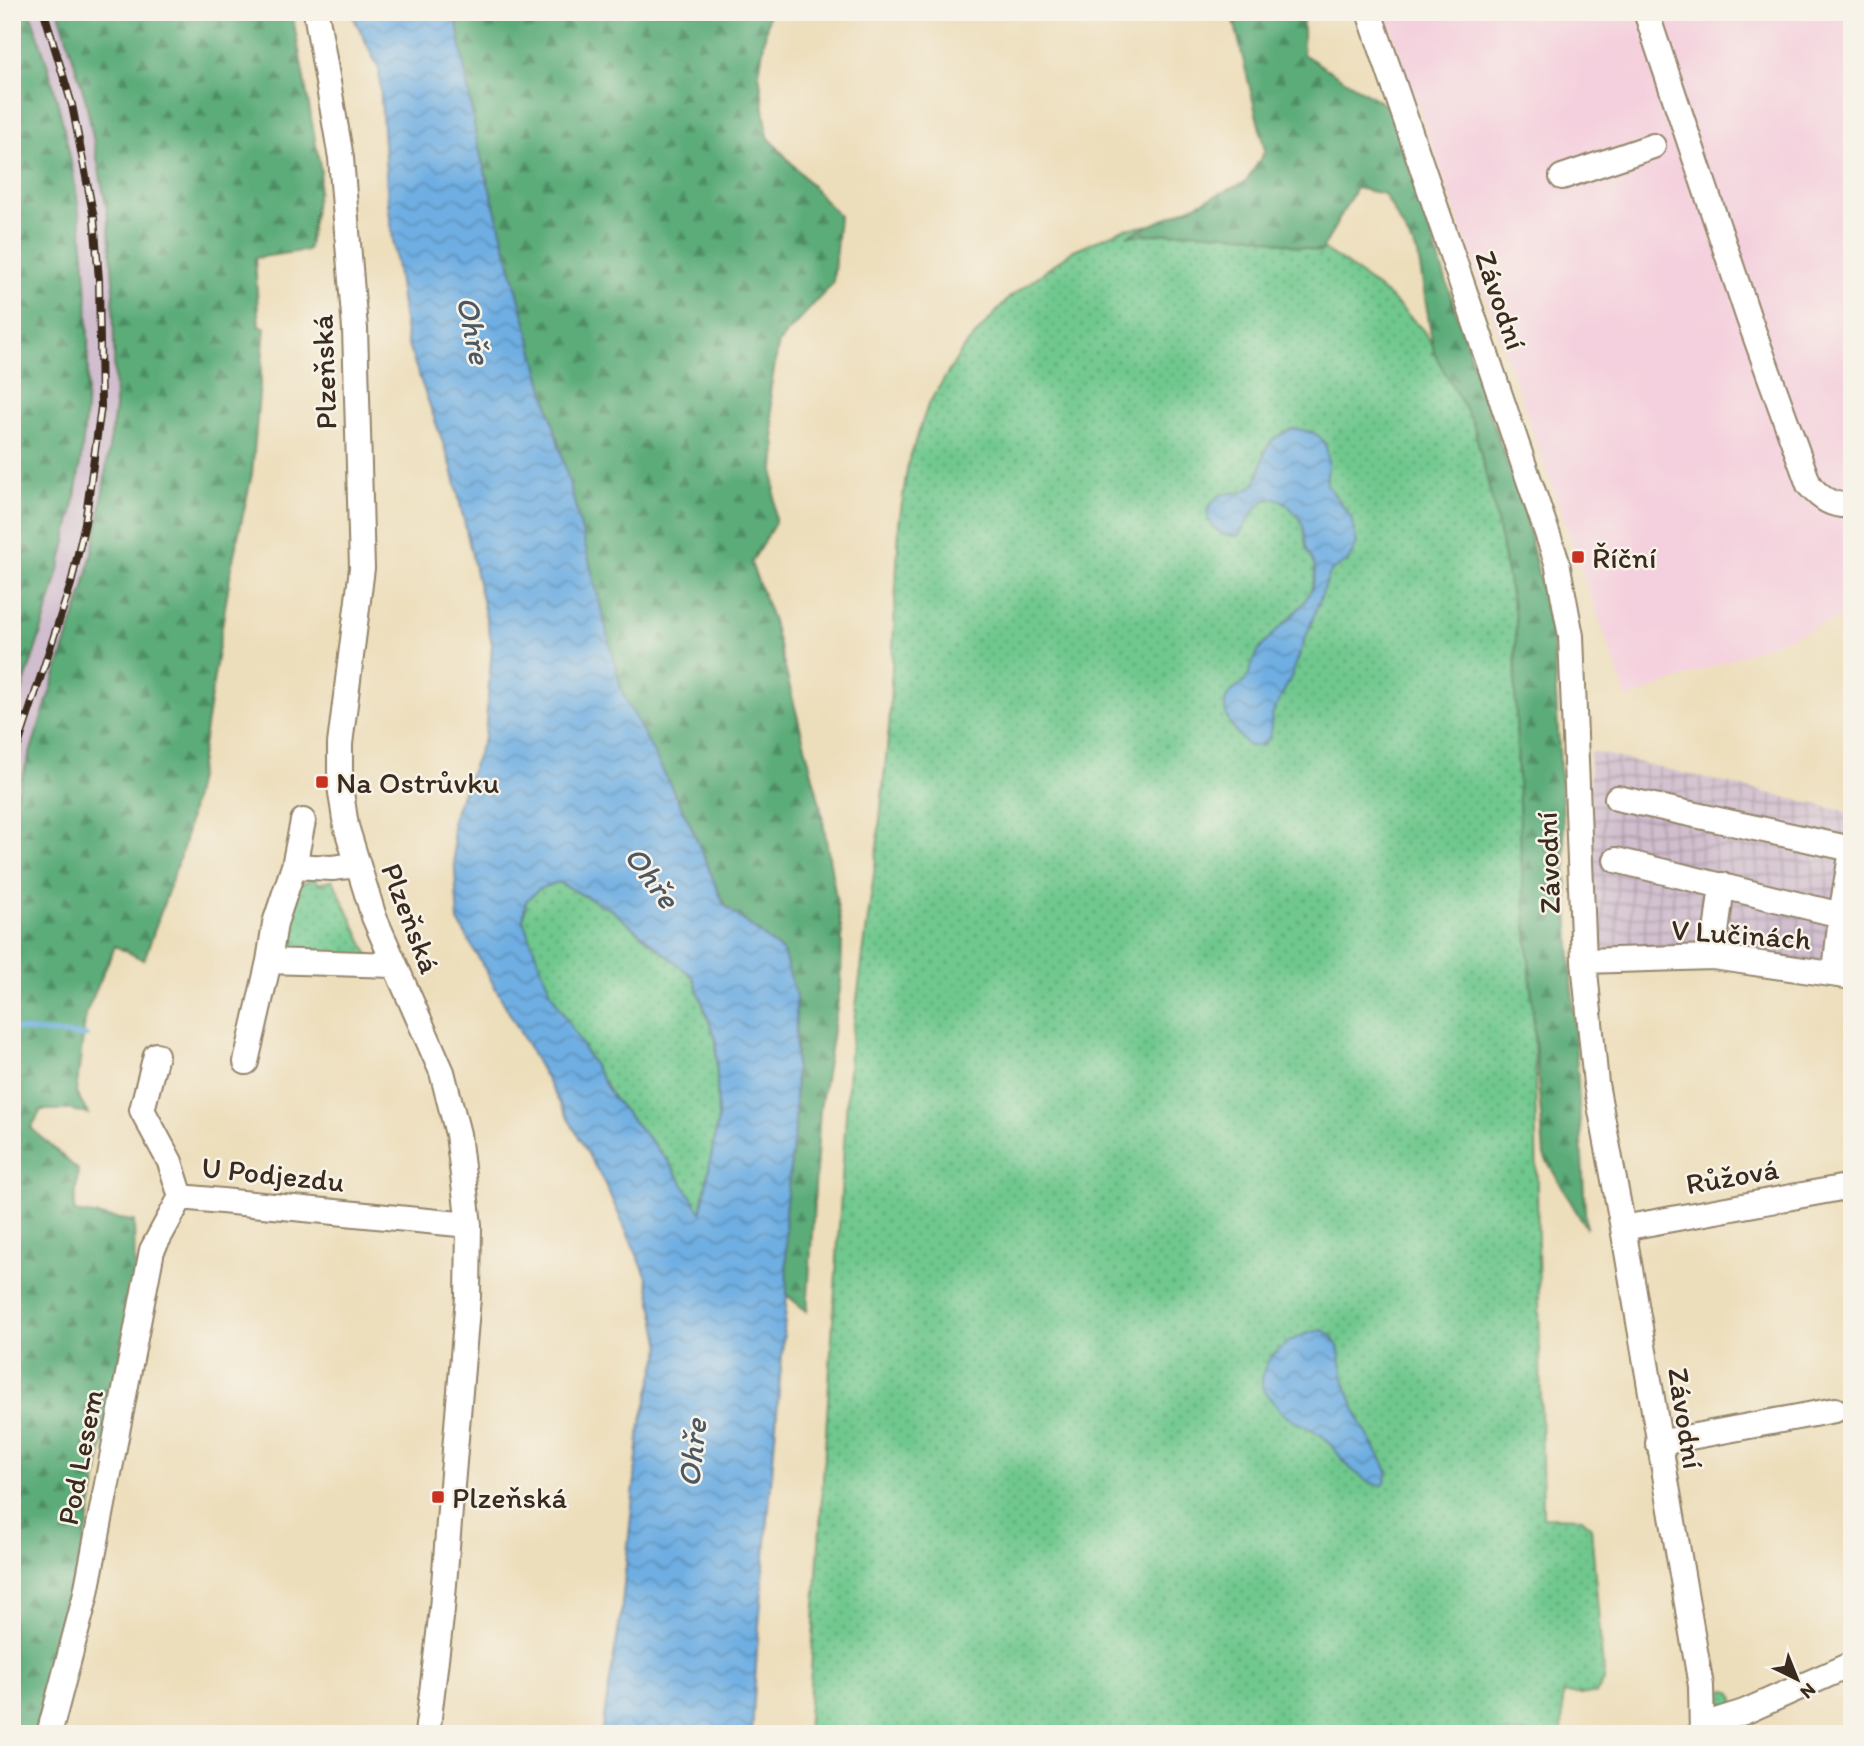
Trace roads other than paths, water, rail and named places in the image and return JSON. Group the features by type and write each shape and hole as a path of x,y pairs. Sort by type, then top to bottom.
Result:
{"street":[{"name":"Plzeňská","path":"316,12 341,158 355,328 362,568 339,767 346,826 356,865 393,965 442,1072 458,1134 469,1225 468,1297 442,1609 427,1734"},
{"name":"Závodní","path":"1369,12 1557,562 1571,636 1584,961 1596,1084 1701,1686 1703,1729"},
{"path":"1646,12 1749,319 1809,485 1832,504 1852,505"},
{"path":"1562,177 1653,146"},
{"path":"1617,798 1852,849 1841,915 1843,975"},
{"path":"246,1062 275,923 294,866 303,821"},
{"path":"1616,860 1841,915"},
{"path":"294,866 332,868 356,865"},
{"path":"1713,957 1722,885"},
{"name":"V Lučinách","path":"1584,961 1713,957 1843,975"},
{"path":"269,961 393,965"},
{"name":"U Podjezdu","path":"156,1055 142,1110 170,1162 181,1197 469,1225"},
{"name":"Růžová","path":"1623,1228 1852,1186"},
{"name":"Pod Lesem","path":"49,1734 85,1598 152,1250 181,1197"},
{"path":"1658,1443 1835,1410"},
{"path":"1703,1729 1852,1664"}],"water":[{"name":"Ohře","path":"351,12 455,12 477,142 573,497 622,692 690,824 724,905 783,952 796,996 795,1128 785,1210 787,1295 752,1734 601,1734 621,1614 640,1427 661,1347 647,1277 606,1186 458,921 452,819 485,736 492,644 452,468 407,342 388,203 379,69","holes":["558,882 612,910 693,977 716,1040 718,1119 701,1212 669,1162 613,1098 551,993 523,920 526,901 539,889"]},
{"path":"1291,429 1308,431 1324,443 1328,458 1327,485 1351,517 1357,544 1348,561 1329,575 1292,675 1272,715 1270,735 1260,746 1248,746 1226,715 1226,701 1229,694 1245,681 1265,642 1301,606 1313,583 1315,567 1307,549 1302,525 1284,502 1276,498 1262,503 1238,536 1217,531 1210,523 1207,512 1212,503 1223,494 1240,492 1252,486 1268,446"},
{"path":"1323,1330 1333,1337 1338,1346 1345,1383 1361,1423 1388,1471 1385,1483 1381,1486 1368,1482 1351,1469 1323,1436 1284,1415 1263,1390 1262,1378 1271,1357 1300,1336"}],"waterway":[{"path":"12,1029 86,1036"}],"railway":[{"path":"12,764 71,584 85,523 101,407 99,280 94,218 72,105 44,12"}],"place":[{"name":"Říční","path":"1578,557"},
{"name":"Na Ostrůvku","path":"322,782"},
{"name":"Plzeňská","path":"438,1497"}]}
